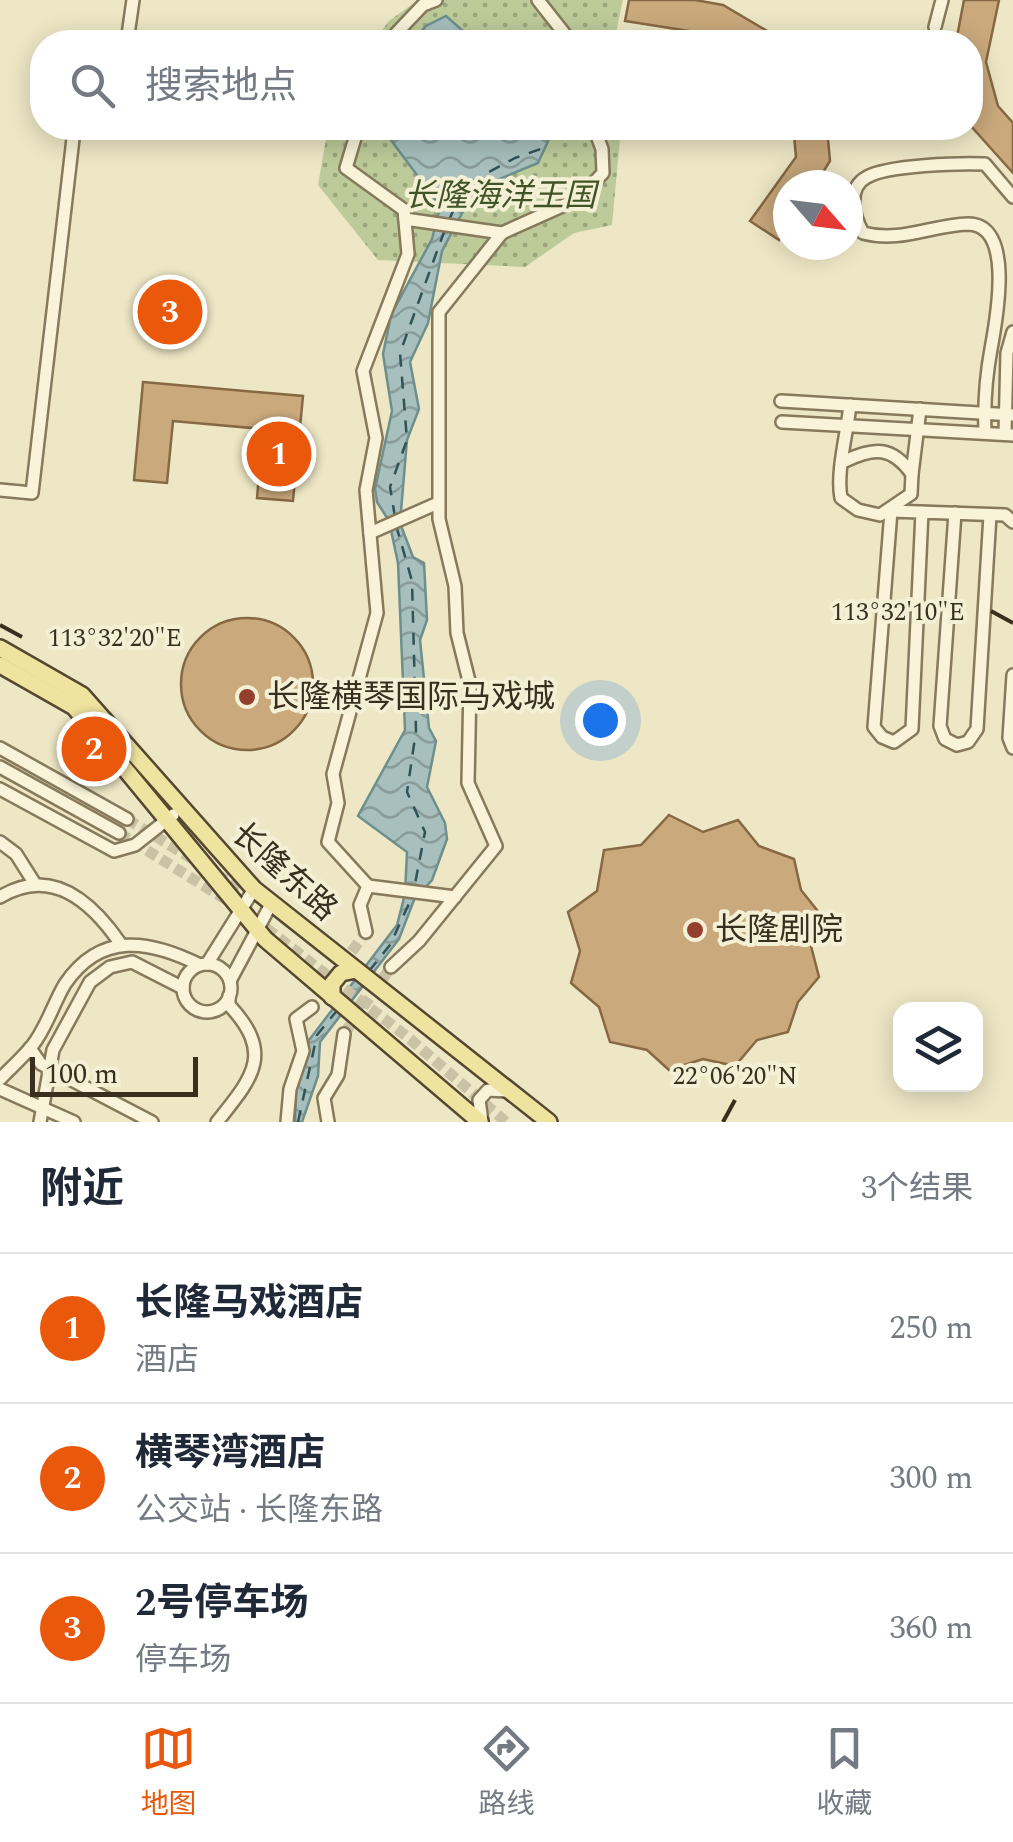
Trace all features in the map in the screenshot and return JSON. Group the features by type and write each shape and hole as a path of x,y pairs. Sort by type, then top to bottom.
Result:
{"main road":[{"name":"长隆东路","path":"0,648 82,695 254,890 549,1122"},
{"name":"长隆东路","path":"0,664 74,707 257,930 481,1122"},
{"path":"332,997 332,984 342,973 356,970"}],"street":[{"path":"129,30 133,0"},
{"path":"399,30 423,5 436,0"},
{"path":"538,0 562,30"},
{"path":"935,27 942,0"},
{"path":"0,490 32,493 73,140"},
{"path":"354,140 346,168 404,210 408,254 363,370 376,438 366,490 376,613 333,774 338,803 328,842 368,886 454,897"},
{"path":"391,967 420,941 496,846 468,783 470,685 457,633 455,586 438,503 439,312 502,232 578,199 603,173 599,140"},
{"path":"985,433 990,350 1012,273 1010,250 988,226 965,224 886,239 863,233 853,216 856,189 867,176 948,163 984,164 1013,197"},
{"path":"405,219 502,232"},
{"path":"782,422 1009,434 1007,353 1013,332"},
{"path":"781,401 1010,415"},
{"path":"850,404 845,461 837,477 841,498 858,510 880,516 910,494 920,409"},
{"path":"845,461 865,451 884,449 901,458 912,474"},
{"path":"370,533 438,503"},
{"path":"891,510 1005,516 1013,522"},
{"path":"891,510 874,726 882,738 894,742 912,729 922,512"},
{"path":"954,513 940,726 945,740 957,745 968,742 977,729 990,515"},
{"path":"1013,675 1008,738 1013,748"},
{"path":"0,748 128,818"},
{"path":"0,767 119,832"},
{"path":"0,791 114,851 136,845 179,808"},
{"path":"0,842 16,854 35,884"},
{"path":"16,854 18,887"},
{"path":"0,897 18,887 35,884 65,888 85,900 120,943"},
{"path":"366,932 360,905 368,886"},
{"path":"183,988 188,974 204,965 254,890"},
{"path":"217,1122 241,1097 254,1073 256,1049 246,1023 229,1005 230,980 271,904"},
{"path":"0,1079 30,1048 66,984 92,955 120,943 148,944 221,969 230,980"},
{"path":"40,1122 53,1050 90,982 110,966 132,962 183,988 189,1003 202,1011 218,1009 229,996"},
{"path":"287,1122 290,1089 303,1051 296,1020 312,1007"},
{"path":"328,1122 324,1098 338,1075 344,1034"},
{"path":"30,1048 32,1056 152,1122"},
{"path":"481,1122 479,1100 488,1090 502,1088 522,1101"},
{"path":"0,1089 74,1122"}],"green space":[{"path":"418,0 623,0 617,30 382,30"},
{"name":"长隆海洋王国","path":"326,140 620,140 612,225 574,233 525,267 378,260 318,185"}],"water":[{"path":"446,16 462,30 422,30"},
{"path":"391,140 549,140 538,163 497,180 467,204 442,251 428,323 410,362 419,409 407,440 400,523 413,557 424,563 427,620 420,640 429,728 436,741 427,787 445,823 447,839 432,880 414,900 399,939 320,1042 318,1076 302,1122 295,1122 296,1087 308,1056 306,1044 397,925 405,894 407,852 358,816 405,730 398,563 389,521 377,502 375,489 392,411 383,354 391,315 432,239 440,206"}],"building":[{"path":"629,0 695,0 723,5 766,30 682,30 625,21"},
{"path":"964,0 999,0 986,62 998,106 1013,123 1013,173 983,140 983,30 958,30"},
{"path":"794,140 828,140 830,161 824,170 787,170 796,157"},
{"path":"773,189 773,236 750,221"},
{"path":"143,382 303,396 293,501 257,498 263,429 173,421 167,483 134,480"},
{"name":"长隆横琴国际马戏城","path":"247,618 272,623 294,637 308,659 313,684 308,709 294,731 272,745 247,750 222,745 200,731 186,709 181,684 186,659 200,637 222,623"},
{"name":"长隆剧院","path":"669,815 703,832 738,820 759,846 794,859 801,890 821,915 811,946 819,977 798,1002 788,1032 757,1040 735,1066 703,1059 669,1070 647,1050 610,1042 599,1007 571,983 580,951 568,912 597,891 604,850 641,845"}],"ferry route":[{"path":"449,220 465,185 515,158 549,146"},
{"path":"395,517 390,487 407,440 400,353 444,232"},
{"path":"396,525 412,581 416,731 407,792 425,832 414,889"},
{"path":"369,971 390,945 412,897"},
{"path":"347,998 361,981"},
{"path":"298,1122 317,1035 339,1008"}],"tunnel":[{"path":"127,819 196,861"},
{"path":"119,833 230,902"},
{"path":"216,874 255,899"},
{"path":"253,918 410,1039 506,1122"},
{"path":"342,965 366,932"},
{"path":"344,1034 391,967"}],"place":[{"name":"2号停车场","path":"170,312"},
{"name":"长隆马戏酒店","path":"279,454"},
{"name":"长隆横琴国际马戏城","path":"247,697"},
{"name":"横琴湾酒店","path":"94,749"},
{"name":"长隆剧院","path":"695,930"}]}
